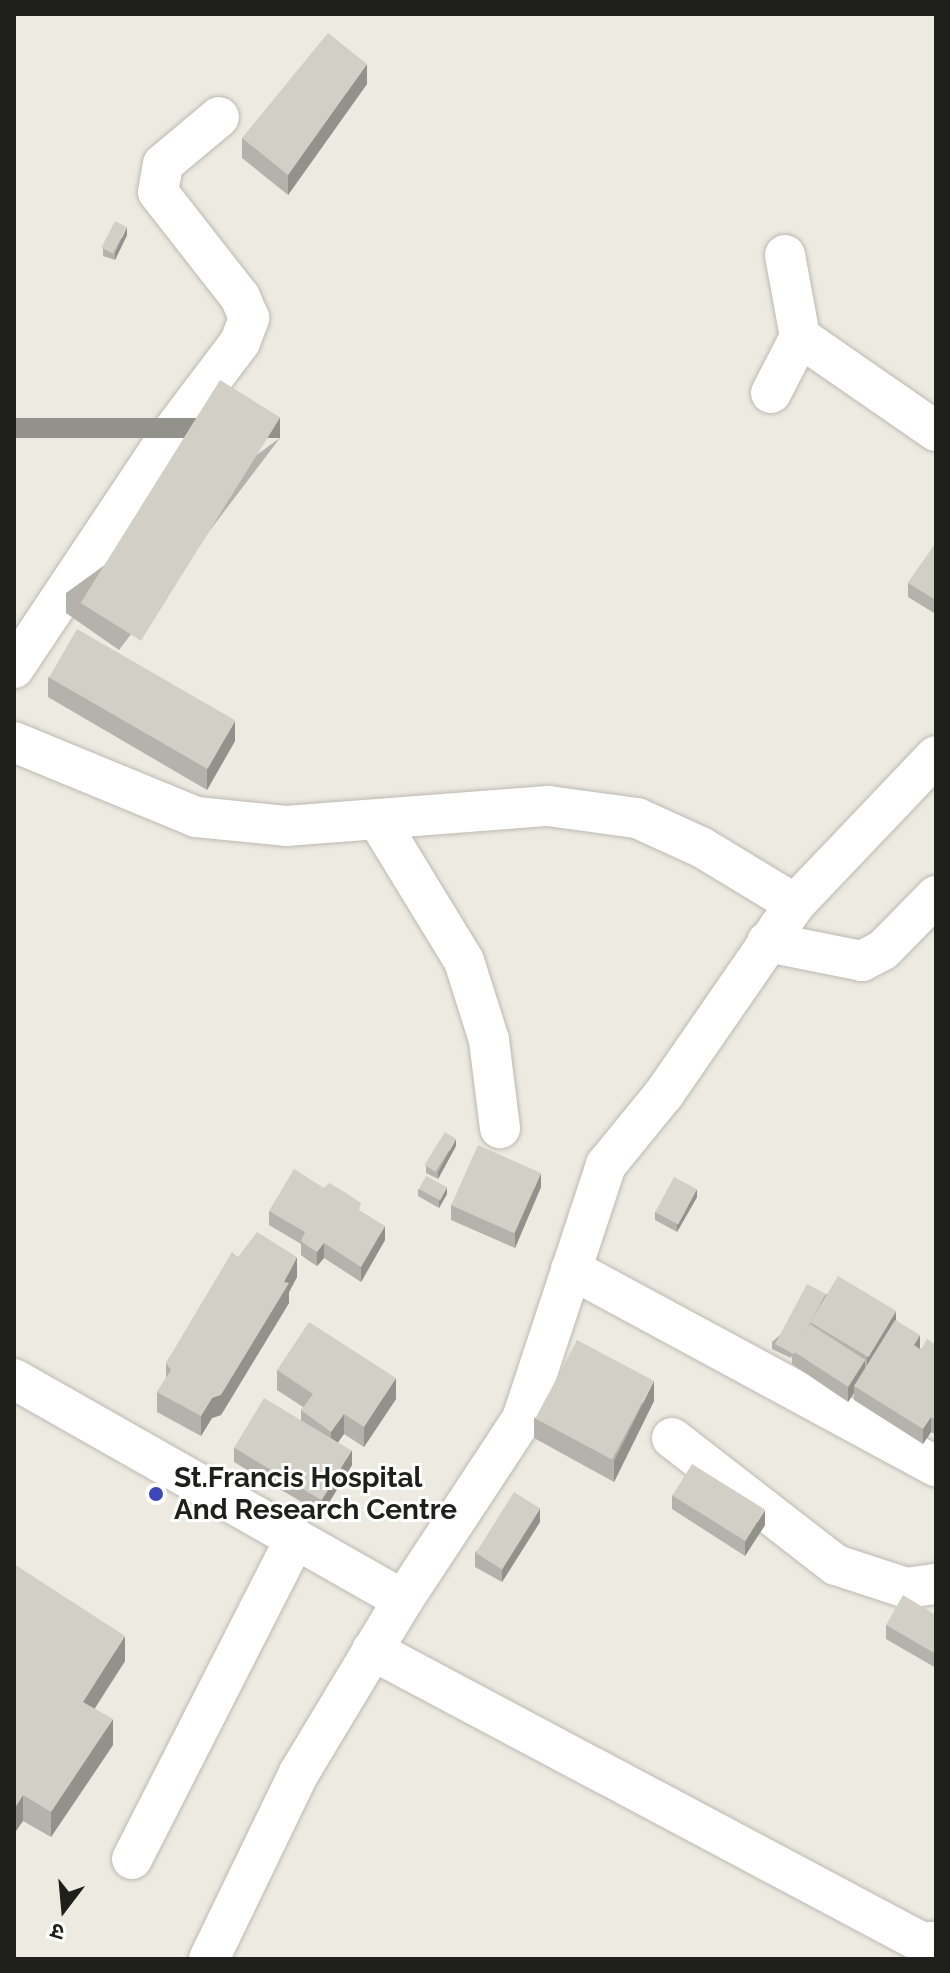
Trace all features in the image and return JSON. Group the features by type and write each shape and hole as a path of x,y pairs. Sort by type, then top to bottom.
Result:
{"street":[{"path":"14,668 166,440 240,342 249,318 240,297 158,192 163,164 219,117"},
{"path":"771,393 800,337 785,255"},
{"path":"800,337 936,431"},
{"path":"14,742 196,817 286,826 548,806 637,818 701,847 795,904"},
{"path":"209,1959 299,1773 403,1600 522,1419 606,1165 664,1094 795,904 936,756"},
{"path":"378,820 464,961 489,1040 500,1128"},
{"path":"767,942 862,961 883,950 936,896"},
{"path":"571,1269 936,1466"},
{"path":"14,1379 403,1600"},
{"path":"672,1438 836,1565 906,1588 936,1584"},
{"path":"132,1859 295,1539"},
{"path":"372,1650 921,1942 936,1942"}],"building":[{"path":"328,33 367,64 288,175 242,138"},
{"path":"115,221 127,227 113,254 101,248"},
{"path":"220,380 280,418 141,641 81,603"},
{"path":"936,543 936,596 934,599 908,583"},
{"path":"77,629 235,720 207,769 49,677"},
{"path":"445,1132 456,1139 435,1172 424,1165"},
{"path":"478,1145 541,1173 514,1233 451,1205"},
{"path":"294,1169 324,1188 329,1183 343,1191 361,1203 359,1210 385,1226 361,1267 324,1243 317,1252 301,1241 305,1232 269,1211"},
{"path":"426,1176 447,1187 440,1201 419,1189"},
{"path":"674,1177 697,1189 678,1225 655,1212"},
{"path":"257,1232 297,1257 284,1282 289,1283 221,1395 212,1398 201,1416 157,1392 171,1370 166,1363 232,1252 238,1257"},
{"path":"838,1276 896,1311 868,1357 810,1322"},
{"path":"807,1284 826,1294 794,1354 775,1344"},
{"path":"895,1320 920,1335 914,1345 921,1350 927,1339 936,1345 936,1420 931,1417 923,1429 854,1386"},
{"path":"309,1322 396,1378 364,1427 344,1414 331,1432 301,1410 313,1394 277,1370"},
{"path":"810,1324 865,1360 848,1387 793,1351"},
{"path":"577,1340 654,1381 612,1459 535,1419"},
{"path":"264,1398 351,1451 322,1500 234,1448"},
{"path":"692,1464 765,1510 745,1541 672,1495"},
{"path":"514,1492 540,1508 502,1569 476,1553"},
{"path":"14,1564 125,1636 83,1702 113,1719 51,1812 23,1795 14,1809"},
{"path":"903,1595 936,1615 936,1654 886,1625"}],"place":[{"name":"St.Francis Hospital And Research Centre","path":"156,1494"}]}
